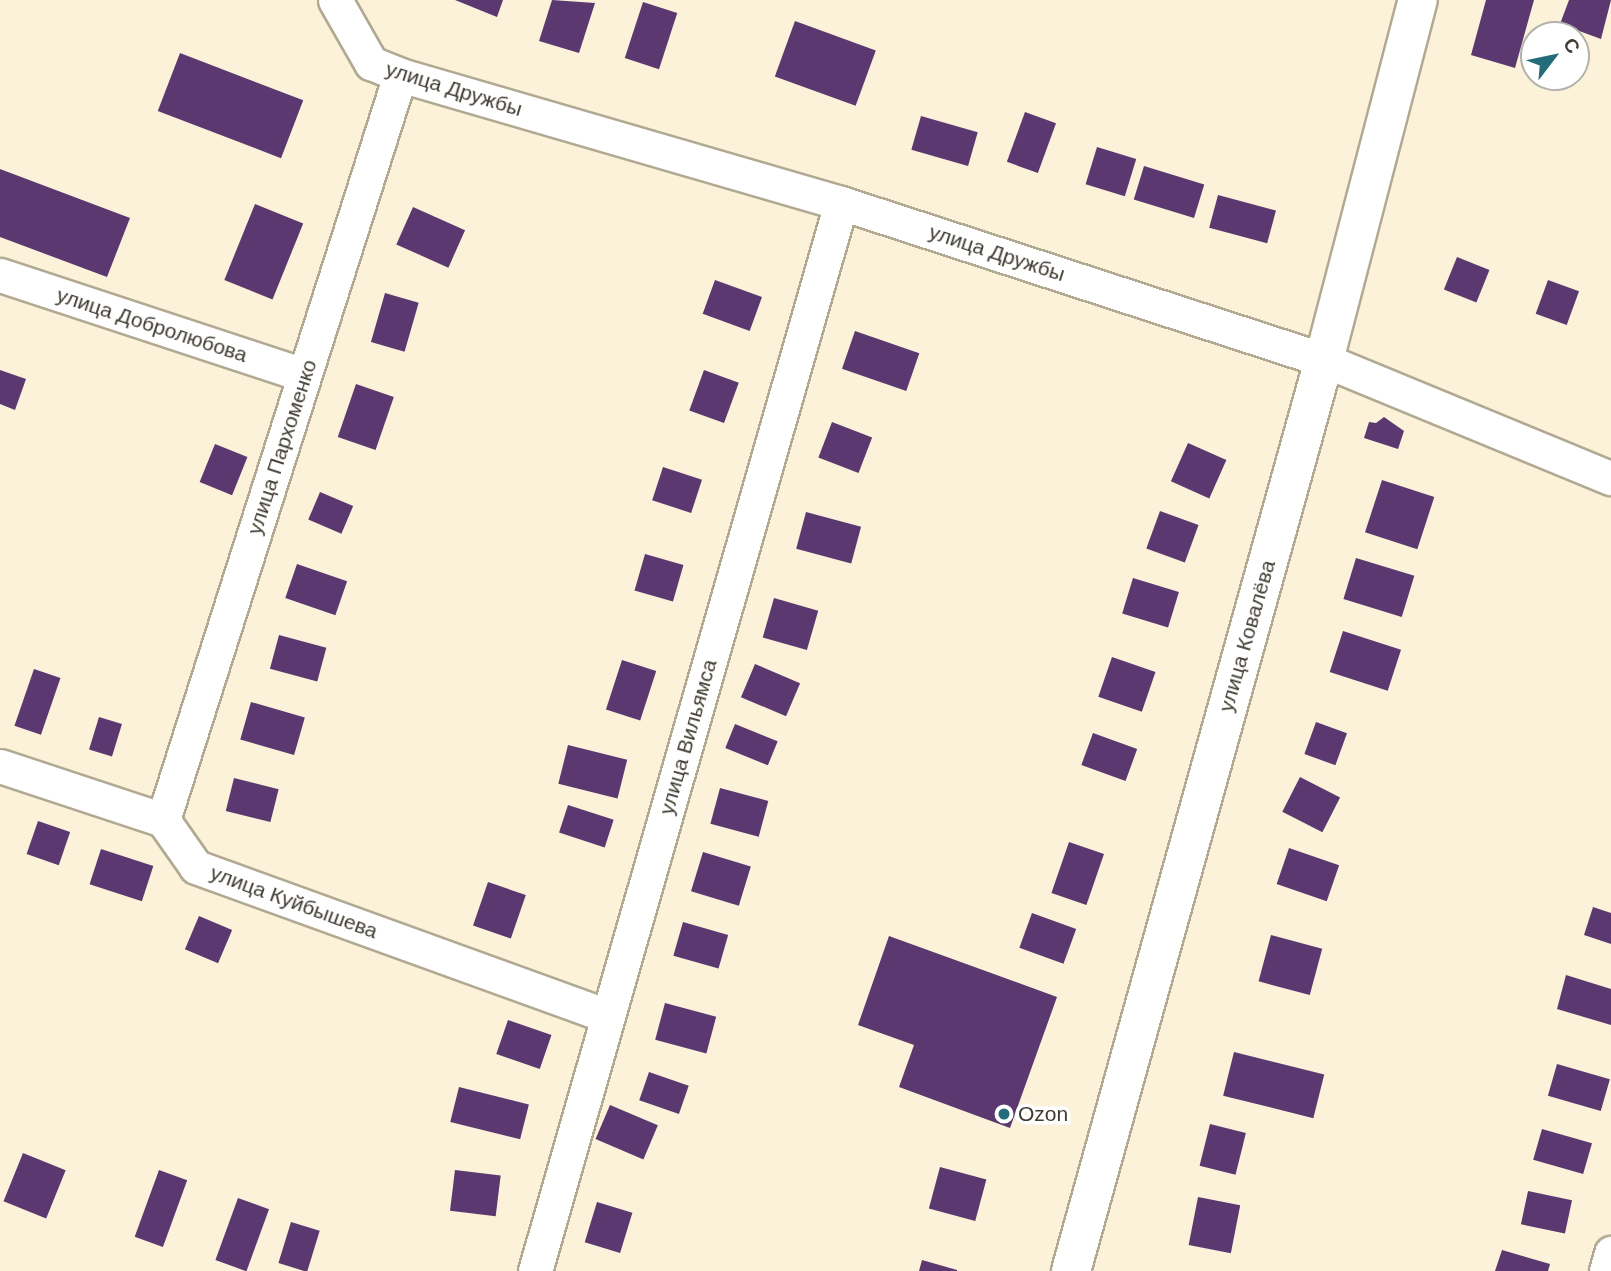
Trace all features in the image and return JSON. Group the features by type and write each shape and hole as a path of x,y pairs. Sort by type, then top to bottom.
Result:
{"street":[{"path":"335,0 386,69"},
{"name":"улица Ковалёва","path":"1071,1271 1324,360 1418,0"},
{"name":"улица Дружбы","path":"386,69 841,202 1324,360 1611,478"},
{"name":"улица Пархоменко","path":"163,820 304,375 386,69"},
{"name":"улица Вильямса","path":"535,1271 841,202"},
{"name":"улица Добролюбова","path":"0,275 304,375"},
{"path":"0,766 163,820"},
{"name":"улица Куйбышева","path":"163,820 196,867 608,1016"},
{"path":"1606,1271 1611,1253"}],"building":[{"path":"455,0 503,0 497,17"},
{"path":"552,0 595,3 579,53 539,41"},
{"path":"1486,0 1534,0 1528,21 1520,21 1520,50 1515,68 1471,55"},
{"path":"1569,0 1611,0 1601,39 1590,35 1590,21 1561,21"},
{"path":"643,2 677,13 659,69 625,58"},
{"path":"795,21 876,50 856,106 775,76"},
{"path":"180,53 303,100 281,158 158,111"},
{"path":"1025,112 1056,123 1038,173 1007,162"},
{"path":"921,116 978,132 968,166 911,150"},
{"path":"1097,147 1136,159 1125,196 1086,184"},
{"path":"1144,166 1204,184 1194,218 1134,199"},
{"path":"0,169 130,218 107,277 0,237"},
{"path":"1218,195 1276,211 1267,243 1209,228"},
{"path":"255,204 303,223 272,300 224,280"},
{"path":"413,207 465,230 448,268 396,244"},
{"path":"1457,257 1489,270 1476,303 1444,289"},
{"path":"715,280 762,297 750,331 703,314"},
{"path":"1548,280 1579,291 1567,325 1536,314"},
{"path":"385,293 419,303 405,352 371,342"},
{"path":"855,331 919,353 906,391 842,369"},
{"path":"0,370 26,379 15,410 0,404"},
{"path":"704,370 739,383 724,423 689,410"},
{"path":"356,384 394,397 376,450 338,437"},
{"path":"1384,417 1404,431 1398,449 1364,438 1369,422 1376,423"},
{"path":"832,422 872,437 859,473 818,457"},
{"path":"1188,443 1226,460 1209,498 1171,481"},
{"path":"215,444 247,457 232,495 200,482"},
{"path":"663,467 702,480 691,513 652,500"},
{"path":"1382,480 1434,497 1417,549 1365,532"},
{"path":"320,492 353,506 341,534 308,520"},
{"path":"1160,511 1199,525 1185,563 1146,549"},
{"path":"806,512 861,527 851,563 796,549"},
{"path":"645,554 683,565 673,602 635,591"},
{"path":"1356,558 1414,576 1402,617 1343,599"},
{"path":"297,564 347,581 335,615 285,598"},
{"path":"1133,578 1179,592 1168,627 1122,613"},
{"path":"774,598 818,611 807,650 763,637"},
{"path":"1343,631 1401,650 1388,691 1330,672"},
{"path":"279,635 326,648 317,681 270,669"},
{"path":"1112,657 1155,672 1142,712 1098,697"},
{"path":"622,660 656,671 640,721 606,709"},
{"path":"755,664 800,683 786,716 741,697"},
{"path":"34,669 60,678 41,735 14,726"},
{"path":"251,702 305,717 294,755 240,739"},
{"path":"99,717 122,724 112,757 89,750"},
{"path":"1316,722 1347,733 1335,765 1304,754"},
{"path":"735,724 778,741 768,765 725,748"},
{"path":"1093,733 1137,749 1126,781 1081,765"},
{"path":"568,745 627,760 618,799 558,784"},
{"path":"1300,777 1340,797 1322,832 1282,812"},
{"path":"234,778 279,789 270,822 226,811"},
{"path":"720,788 768,801 759,837 710,824"},
{"path":"568,805 614,820 605,847 559,833"},
{"path":"38,821 70,832 59,865 27,854"},
{"path":"1069,842 1104,854 1086,905 1051,893"},
{"path":"1289,848 1339,865 1327,901 1277,884"},
{"path":"101,849 153,866 142,901 90,884"},
{"path":"703,852 751,867 739,906 691,891"},
{"path":"488,882 526,895 511,939 473,925"},
{"path":"1593,907 1611,913 1611,944 1584,935"},
{"path":"1032,913 1076,929 1064,964 1019,948"},
{"path":"199,916 232,930 218,963 185,949"},
{"path":"683,922 728,935 719,969 673,956"},
{"path":"1271,935 1322,949 1310,995 1259,981"},
{"path":"889,936 1057,997 1010,1128 899,1087 914,1045 858,1025"},
{"path":"1566,975 1611,989 1611,1025 1557,1009"},
{"path":"665,1003 716,1017 706,1053 655,1040"},
{"path":"508,1020 551,1035 540,1069 496,1054"},
{"path":"1234,1052 1324,1074 1313,1118 1223,1096"},
{"path":"1557,1064 1610,1079 1601,1111 1548,1096"},
{"path":"649,1072 689,1086 679,1114 639,1100"},
{"path":"459,1087 529,1104 520,1139 450,1122"},
{"path":"610,1105 658,1125 643,1159 596,1139"},
{"path":"1210,1124 1246,1133 1235,1175 1200,1166"},
{"path":"1542,1129 1592,1143 1583,1174 1533,1160"},
{"path":"23,1153 66,1170 46,1218 4,1201"},
{"path":"940,1167 986,1179 975,1221 929,1209"},
{"path":"159,1170 187,1180 163,1247 135,1237"},
{"path":"455,1170 501,1176 496,1216 450,1211"},
{"path":"1528,1191 1572,1200 1565,1234 1521,1224"},
{"path":"1198,1197 1240,1205 1231,1253 1189,1245"},
{"path":"238,1198 269,1209 247,1271 215,1260"},
{"path":"597,1202 632,1213 620,1253 585,1242"},
{"path":"291,1222 320,1231 307,1271 278,1263"},
{"path":"1502,1250 1550,1264 1548,1271 1495,1271"},
{"path":"922,1260 957,1270 957,1271 919,1271"}],"place":[{"name":"Ozon","path":"1004,1114"}]}
